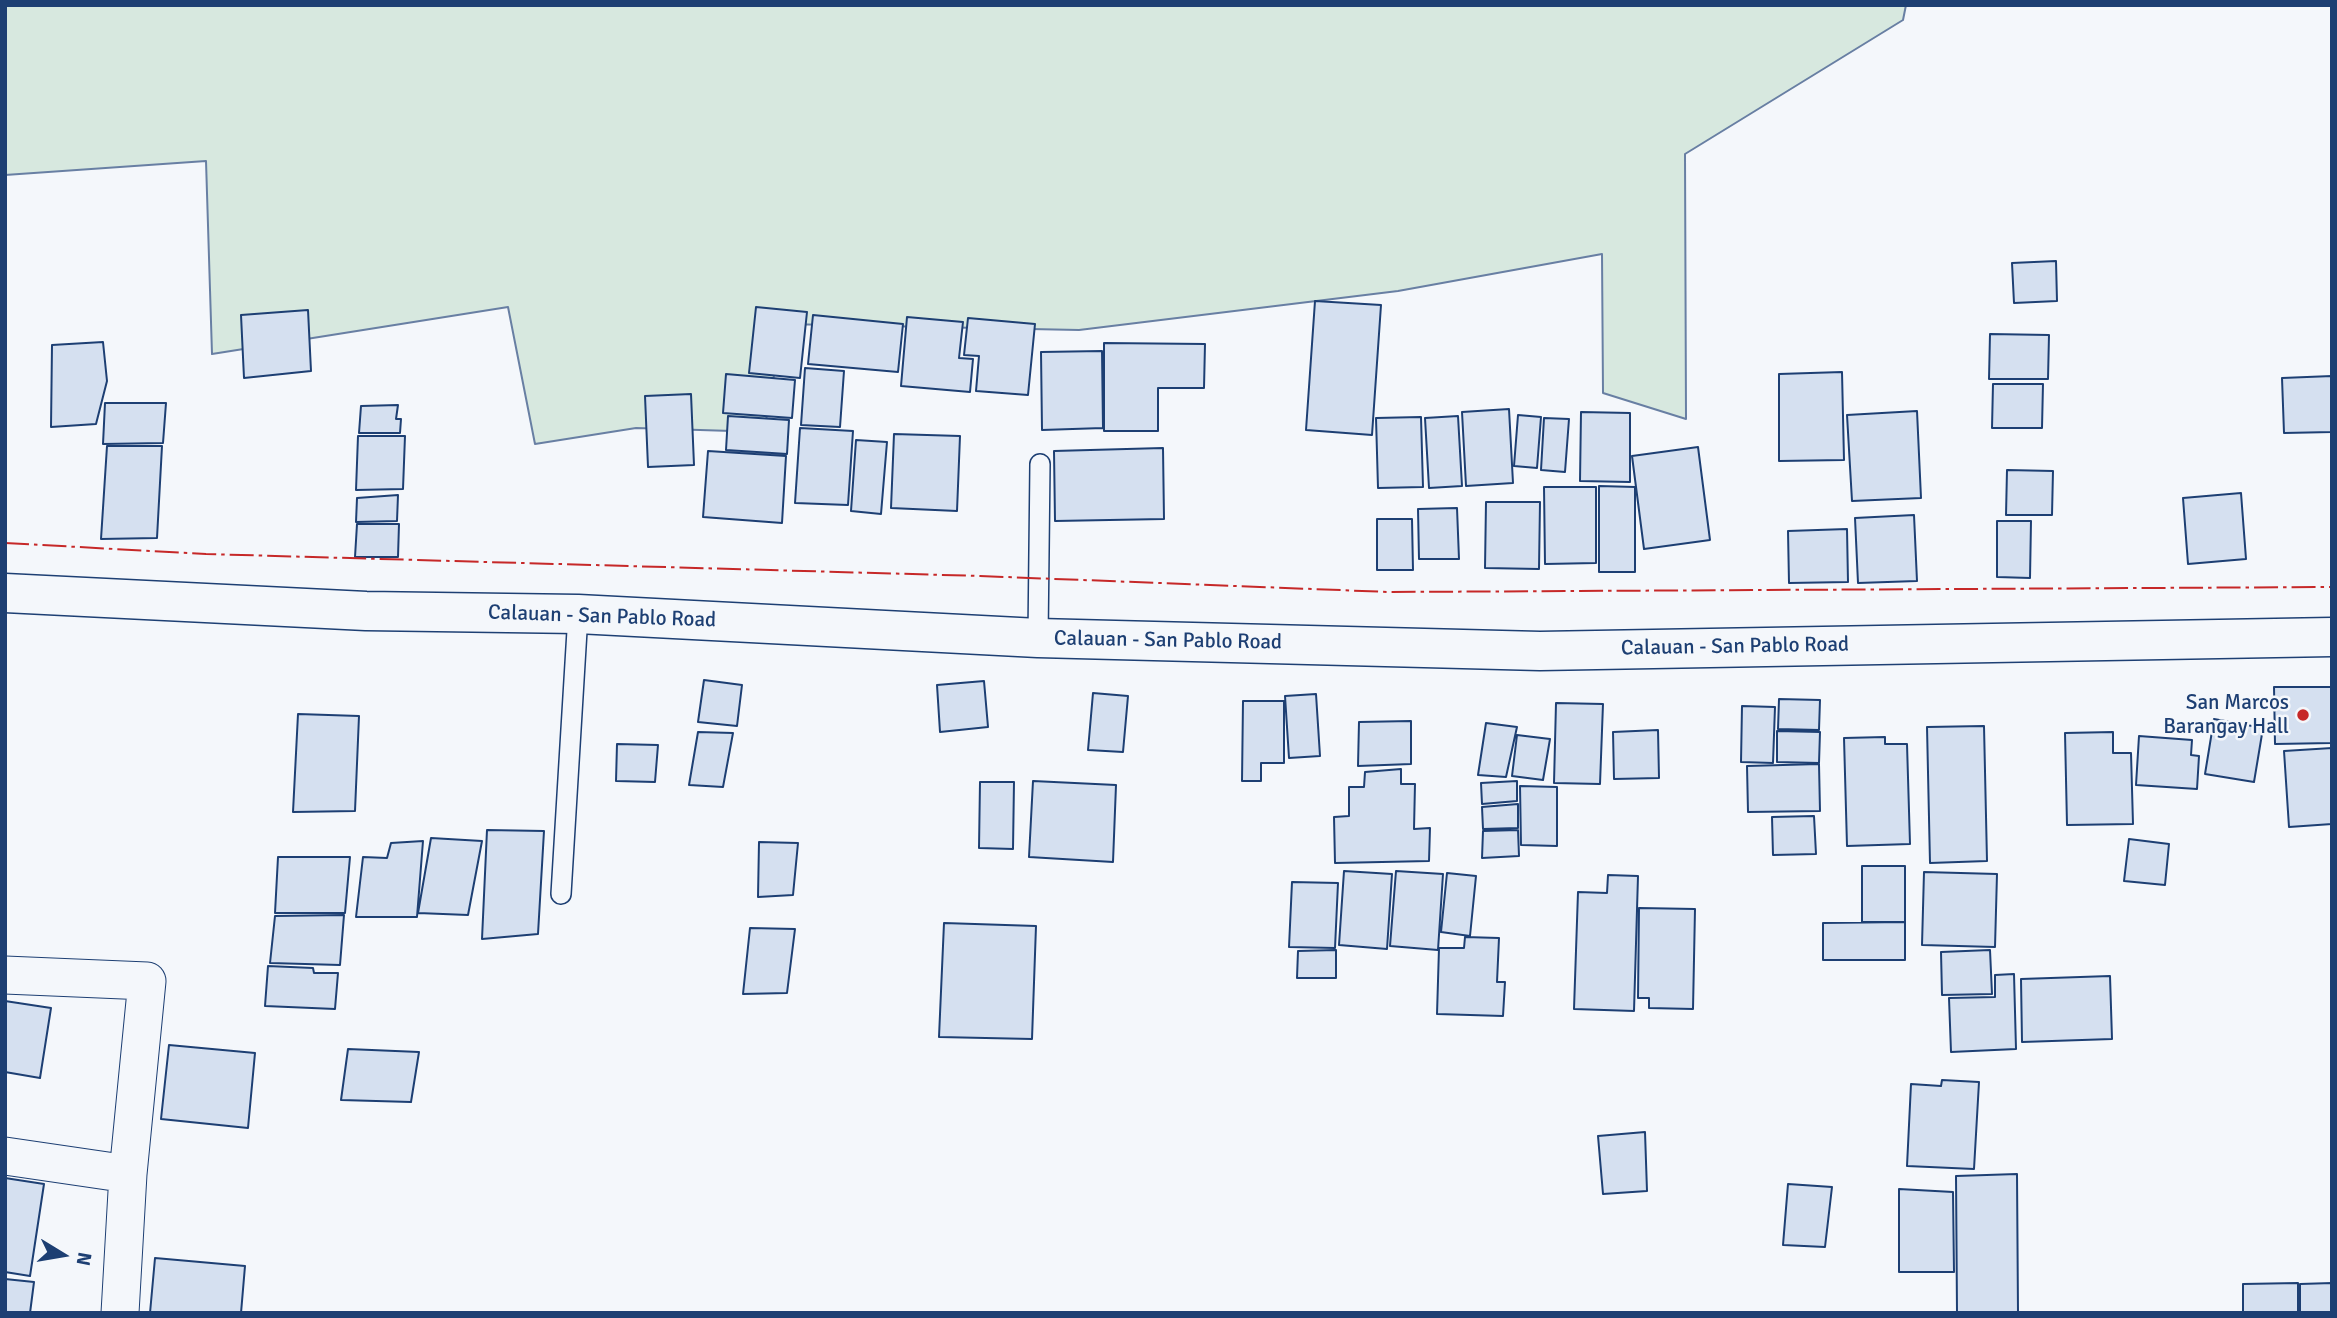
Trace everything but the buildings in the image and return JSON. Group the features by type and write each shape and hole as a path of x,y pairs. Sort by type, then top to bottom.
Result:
{"main road":[{"name":"Calauan - San Pablo Road","path":"5,593 366,611 578,614 1038,638 1540,651 2332,637"}],"street":[{"path":"5,975 147,981 128,1174 120,1313"},
{"path":"5,1156 128,1174"}],"lane":[{"path":"1038,638 1040,464"},
{"path":"561,894 578,614"}],"shaded area":[{"path":"5,5 1906,5 1903,20 1685,154 1686,419 1603,393 1602,254 1398,291 1079,330 783,324 764,432 636,428 535,444 508,307 212,354 206,161 5,175"}],"power":[{"path":"5,543 206,554 980,576 1389,592 2332,587"}],"place":[{"name":"San Marcos Barangay Hall","path":"2303,715"}]}
